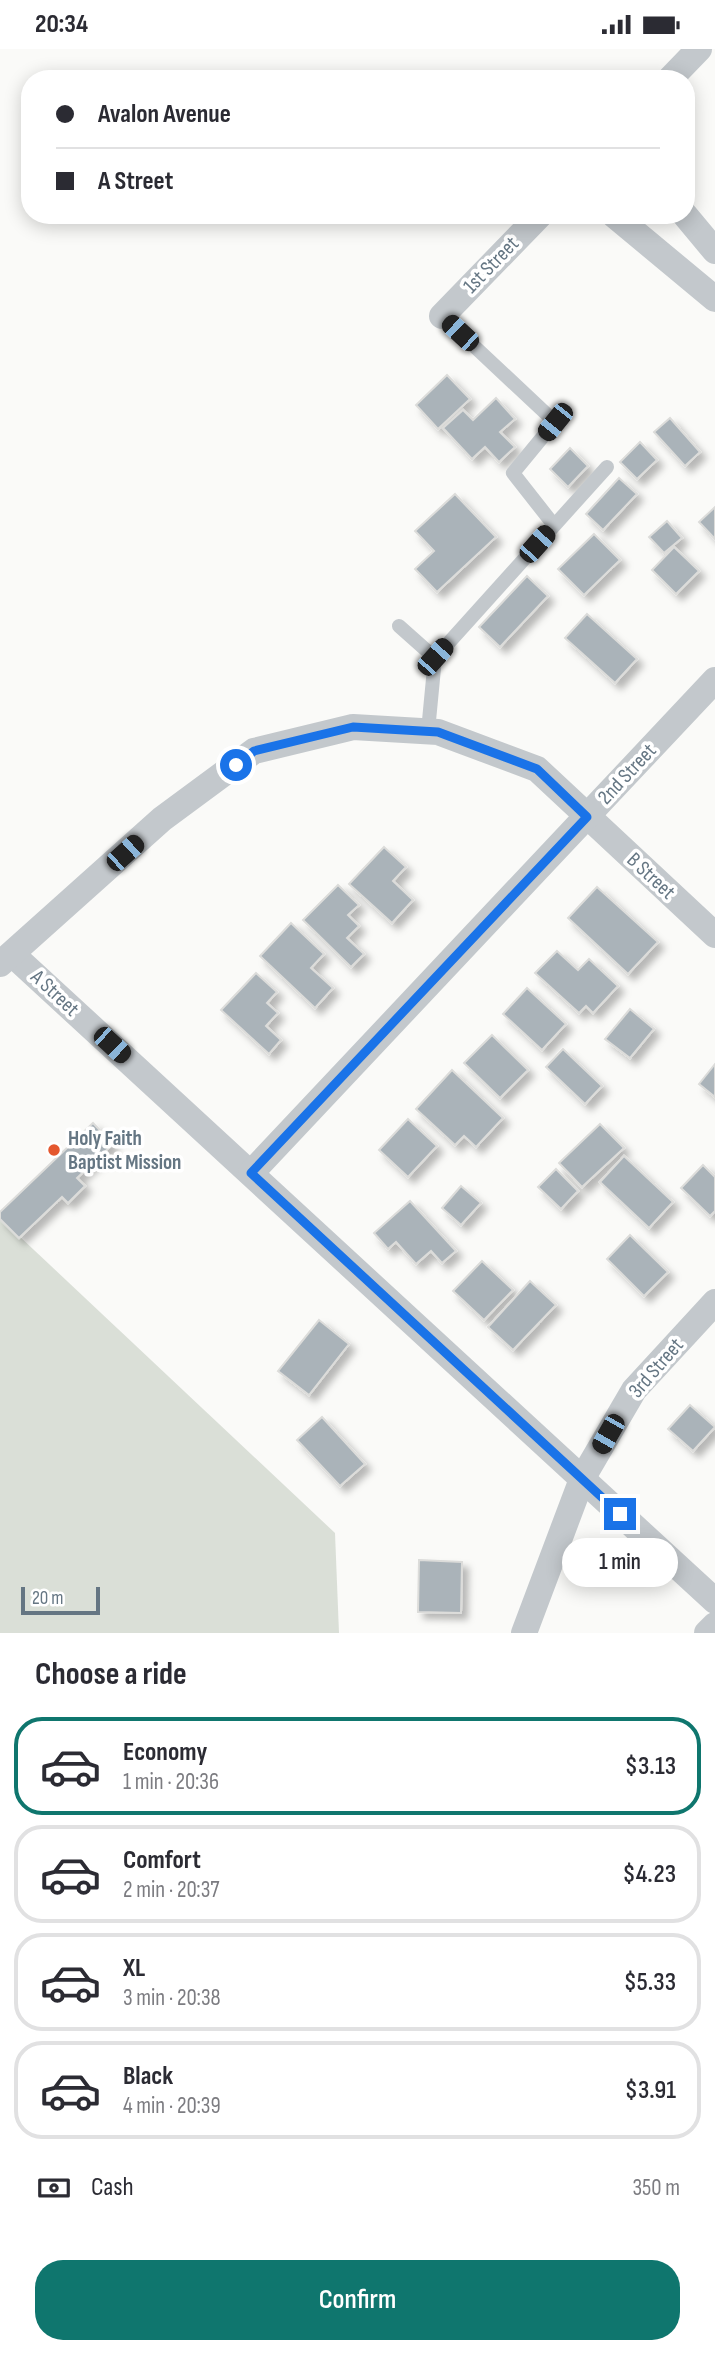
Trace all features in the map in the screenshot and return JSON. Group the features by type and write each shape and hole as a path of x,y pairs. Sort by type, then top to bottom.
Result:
{"street":[{"path":"679,70 699,49"},
{"name":"1st Street","path":"442,316 531,224"},
{"path":"625,224 715,299"},
{"path":"692,224 715,251"},
{"name":"2nd Street","path":"251,1173 715,680"},
{"name":"B Street","path":"6,959 162,819 254,751 353,727 438,732 537,769 715,935"},
{"name":"A Street","path":"6,959 251,1173 715,1601"},
{"name":"3rd Street","path":"524,1633 582,1479 634,1390 715,1303"},
{"path":"707,1633 715,1625"}],"lane":[{"path":"442,316 555,422 513,474 554,524"},
{"path":"428,731 435,657 607,467"},
{"path":"399,626 435,657"}],"shaded area":[{"path":"0,1218 335,1533 339,1633 0,1633"}],"building":[{"path":"447,375 470,399 438,429 416,405"},
{"path":"496,398 515,419 500,432 515,447 499,462 485,447 472,459 443,428 463,410 473,420"},
{"path":"670,418 700,452 685,466 654,432"},
{"path":"640,442 657,460 637,479 620,462"},
{"path":"570,448 588,466 568,487 550,469"},
{"path":"619,478 637,494 603,530 586,514"},
{"path":"455,494 496,537 437,592 415,569 434,551 415,531"},
{"path":"715,507 715,539 699,522"},
{"path":"667,521 682,538 664,553 649,537"},
{"path":"594,534 620,560 584,595 558,569"},
{"path":"674,547 699,571 676,594 652,570"},
{"path":"527,576 548,596 500,647 479,627"},
{"path":"587,614 637,659 615,683 565,638"},
{"path":"384,847 406,867 393,881 413,900 392,923 349,884"},
{"path":"338,885 359,905 348,915 359,926 347,938 364,954 351,967 303,920"},
{"path":"597,887 658,942 628,974 568,918"},
{"path":"291,923 324,954 311,968 333,988 315,1008 260,956"},
{"path":"557,951 578,970 589,959 618,986 593,1013 586,1006 579,1013 535,973"},
{"path":"256,973 277,992 267,1003 278,1013 266,1026 281,1040 269,1054 221,1010"},
{"path":"527,988 566,1024 542,1050 503,1014"},
{"path":"630,1009 654,1029 630,1058 605,1039"},
{"path":"492,1035 528,1070 500,1098 464,1063"},
{"path":"563,1049 602,1086 585,1104 546,1067"},
{"path":"715,1064 715,1097 699,1084"},
{"path":"452,1070 503,1118 476,1147 464,1136 455,1145 416,1109"},
{"path":"408,1119 437,1146 408,1177 379,1150"},
{"path":"93,1123 113,1144 77,1178 85,1186 68,1203 62,1197 19,1238 0,1219 0,1212"},
{"path":"600,1124 624,1148 582,1187 559,1163"},
{"path":"624,1156 673,1202 649,1228 600,1182"},
{"path":"703,1165 715,1177 715,1211 710,1216 681,1188"},
{"path":"556,1169 578,1191 561,1209 538,1187"},
{"path":"461,1186 481,1203 461,1225 442,1208"},
{"path":"410,1201 456,1251 442,1263 431,1251 416,1264 396,1242 388,1249 374,1233"},
{"path":"630,1235 668,1272 644,1296 607,1259"},
{"path":"482,1261 513,1290 484,1320 453,1291"},
{"path":"530,1281 556,1305 513,1350 488,1327"},
{"path":"319,1320 349,1344 309,1395 278,1371"},
{"path":"690,1405 715,1427 693,1451 668,1429"},
{"path":"322,1417 365,1464 340,1486 297,1440"},
{"path":"419,1560 462,1562 461,1613 418,1612"}],"place":[{"name":"Holy Faith Baptist Mission","path":"54,1150"}],"route":[{"path":"236,765 254,751 353,727 438,732 537,769 587,817 251,1173 620,1514"}]}
